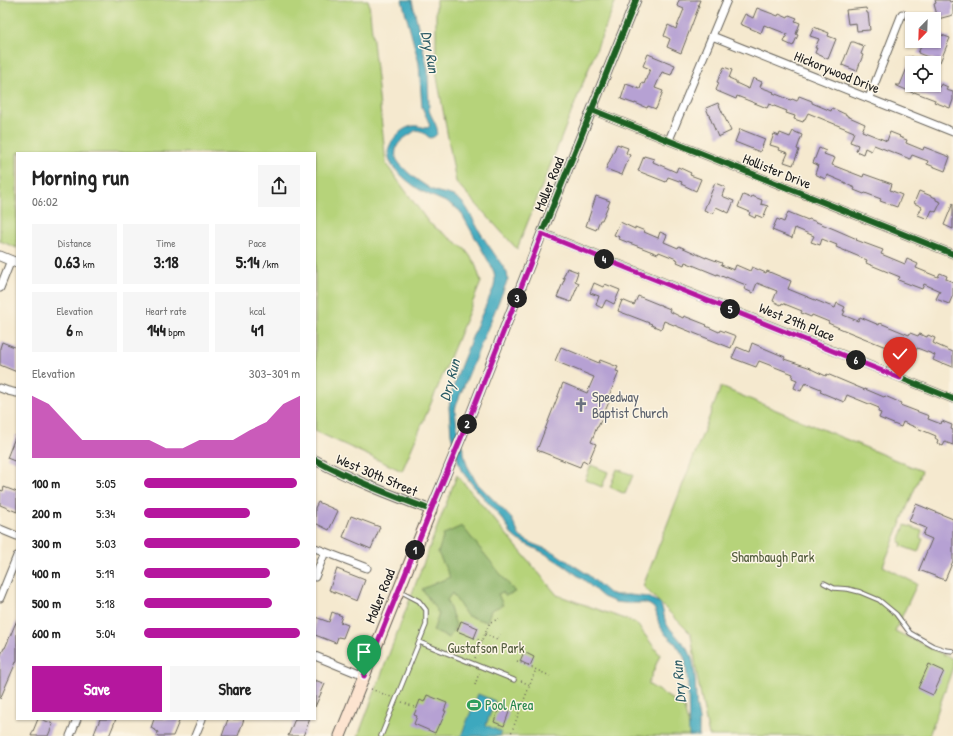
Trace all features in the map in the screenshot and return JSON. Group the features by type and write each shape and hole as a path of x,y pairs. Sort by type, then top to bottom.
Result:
{"main road":[{"name":"Moller Road","path":"340,736 431,510"}],"street":[{"name":"Moller Road","path":"431,510 471,414 636,0"},
{"path":"669,140 727,0"},
{"path":"869,98 902,14"},
{"name":"Hickorywood Drive","path":"712,36 953,132"},
{"name":"Hollister Drive","path":"592,110 953,254"},
{"name":"West 29th Place","path":"542,234 953,399"},
{"path":"0,256 14,261 0,288"},
{"path":"0,388 16,393"},
{"name":"West 30th Street","path":"316,461 364,484 431,510"},
{"path":"0,529 16,536"},
{"path":"316,548 367,568"},
{"path":"316,574 325,552"},
{"path":"0,598 16,558"},
{"path":"316,657 362,680"},
{"path":"70,736 77,720"},
{"path":"195,736 202,720"}],"lane":[{"path":"824,583 834,588 860,592 879,600 896,614 910,633 933,646 953,651"},
{"path":"381,736 426,625 426,610 418,601 399,590"},
{"path":"419,642 514,680"}],"path":[{"path":"472,663 490,622 499,619"},
{"path":"485,634 497,640 500,634"},
{"path":"474,638 482,641"},
{"path":"517,661 550,676"},
{"path":"475,685 481,667"},
{"path":"510,736 536,670"},
{"path":"362,680 396,699 417,708"},
{"path":"514,680 530,685"}],"green space":[{"path":"0,0 368,0 386,164 429,223 465,249 475,263 481,282 402,471 316,431 316,152 16,152 16,248 0,241"},
{"path":"436,0 616,0 517,249 456,182 436,71"},
{"name":"Shambaugh Park","path":"721,387 922,471 883,566 917,584 895,631 953,659 953,667 929,736 709,736 698,681 691,634 643,586"},
{"path":"591,465 608,472 602,487 585,480"},
{"path":"617,469 633,475 625,494 610,487"},
{"name":"Gustafson Park","path":"457,475 557,595 636,623 660,655 648,684 684,707 691,736 358,736"},
{"path":"905,525 922,531 920,538 923,539 918,552 901,546 902,543 899,542"},
{"path":"462,526 515,592 505,596 503,592 498,594 503,605 491,610 487,622 467,616 452,593 447,600 456,625 449,638 433,631 439,614 422,589 450,577 438,553 444,534"}],"water":[{"name":"Dry Run","path":"402,0 412,0 428,70 429,110 436,126 437,134 430,138 421,131 416,130 403,139 397,146 396,158 413,177 425,185 435,191 449,194 461,201 504,268 508,279 456,405 455,411 457,426 467,465 476,482 512,519 519,535 522,538 554,552 587,574 609,593 616,595 648,597 660,603 666,624 691,654 695,673 699,736 689,736 688,686 685,659 675,643 662,629 654,608 645,603 615,602 603,597 584,580 563,565 544,553 518,540 512,535 504,521 461,470 451,434 449,407 452,391 459,370 494,287 494,272 460,211 414,186 396,170 390,161 388,153 389,148 398,134 405,128 417,126 428,128 430,125 422,107 419,63"},
{"path":"478,694 495,701 486,725 501,732 499,736 461,736"}],"building":[{"path":"679,0 700,0 681,53 667,47 670,39 664,36 668,25 676,29 684,9 677,6"},
{"path":"935,0 953,1 953,15 941,18 941,12 936,12 934,4 936,3"},
{"path":"757,8 778,16 779,14 788,18 789,15 797,18 795,21 800,23 796,34 798,35 793,46 784,42 787,34 764,25 761,33 740,24 745,14 753,18"},
{"path":"866,8 870,30 857,31 856,23 848,24 846,10"},
{"path":"814,27 829,33 828,36 836,39 828,59 815,53 817,48 815,48 819,39 810,36"},
{"path":"941,35 950,38 941,60 941,56 925,56 918,53 920,48 941,48"},
{"path":"851,42 864,46 861,54 863,55 857,71 842,65"},
{"path":"648,54 675,65 671,75 662,72 655,88 663,91 656,109 648,106 647,108 621,99 626,84 640,89 642,83 644,84 650,69 643,66"},
{"path":"724,67 732,70 729,78 749,89 753,78 762,82 760,87 774,92 773,93 797,101 799,96 831,111 832,108 847,115 865,124 862,131 887,141 890,132 907,140 906,143 923,150 924,147 950,157 945,171 927,164 928,161 912,155 910,159 874,145 871,151 865,148 863,154 856,151 858,145 850,142 854,132 808,113 803,122 794,119 795,116 786,113 787,111 769,104 767,108 737,96 736,99 717,91 716,90 719,83 717,82"},
{"path":"905,73 905,89 895,85 900,85"},
{"path":"941,84 948,87 946,90 953,92 953,100 950,108 934,102 935,100 914,92 941,92"},
{"path":"718,103 731,131 718,137 706,108"},
{"path":"740,129 765,139 760,152 735,142"},
{"path":"793,131 802,135 797,149 799,150 793,165 784,162 788,153 779,150 780,148 770,145 774,134 779,136 780,133 790,137"},
{"path":"617,144 628,148 626,153 630,155 622,175 606,169"},
{"path":"819,148 826,151 824,154 835,158 832,165 863,177 864,174 892,184 890,190 902,195 897,207 880,201 881,199 854,190 855,188 846,183 827,175 825,179 815,174 818,165 813,163"},
{"path":"644,156 654,159 653,162 676,172 678,167 691,173 690,175 701,179 696,191 681,184 682,182 668,177 666,182 638,171"},
{"path":"715,183 725,187 722,196 734,201 729,213 716,207 713,214 704,210"},
{"path":"919,191 936,198 936,200 941,202 936,212 932,210 928,219 918,215 922,207 914,203"},
{"path":"743,195 751,198 752,196 762,200 761,204 768,206 763,218 756,215 755,218 749,215 750,212 738,207"},
{"path":"596,196 610,201 596,230 586,226"},
{"path":"953,203 953,229 944,225"},
{"path":"788,212 834,229 857,239 856,240 883,250 881,254 905,264 907,259 918,264 916,268 938,277 940,273 947,276 946,279 953,282 953,295 949,304 936,299 940,291 924,284 922,289 898,280 900,277 866,263 867,260 836,247 837,245 822,239 820,245 811,242 814,236 795,228 792,238 772,230 777,219 784,222"},
{"path":"620,222 635,229 635,227 645,231 644,232 658,238 660,232 667,235 664,242 678,248 679,246 706,258 722,263 721,265 734,270 736,265 750,271 752,267 766,273 767,271 791,281 788,289 835,308 837,303 845,307 843,315 858,321 860,317 879,325 880,323 909,335 910,333 918,336 919,334 927,337 928,335 935,338 933,343 953,352 953,367 933,360 935,355 917,348 913,358 844,330 812,315 811,317 801,313 802,311 782,303 781,305 773,301 777,291 757,283 753,293 744,289 746,285 685,262 684,265 677,262 678,260 659,252 658,254 619,239 620,237 614,235"},
{"path":"567,268 578,272 575,281 579,283 571,302 557,297 565,278 563,278"},
{"path":"594,283 603,287 605,284 620,290 614,304 606,300 602,308 596,305 599,296 590,293"},
{"path":"638,296 670,309 669,311 683,318 684,316 707,325 706,326 719,332 720,330 736,336 731,348 664,321 661,329 618,311 622,300 634,305"},
{"path":"2,342 16,348 16,372 0,365 0,348"},
{"path":"752,343 785,357 784,359 811,368 826,376 827,374 865,390 884,397 885,396 901,403 900,405 929,416 928,419 941,424 942,421 952,425 953,445 945,442 943,446 937,443 938,440 935,438 936,436 903,422 901,427 879,418 881,413 878,412 879,408 847,395 844,402 820,392 821,389 806,383 801,391 794,388 797,380 792,378 793,374 759,361 756,367 732,358 737,347 749,352"},
{"name":"Speedway Baptist Church","path":"561,347 599,363 600,360 618,367 616,371 619,372 607,401 609,402 591,442 596,444 588,463 583,460 580,467 537,450 563,383 587,393 594,377 555,361"},
{"path":"16,435 16,462 7,458"},
{"path":"4,487 16,492 16,512 0,505 0,490 3,491"},
{"path":"318,502 338,511 329,530 316,524 316,506"},
{"path":"916,504 953,519 953,561 945,580 919,570 932,539 923,535 926,528 909,521"},
{"path":"351,516 380,527 371,549 343,537"},
{"path":"337,569 365,580 357,601 329,590"},
{"path":"332,612 342,616 340,622 348,625 343,638 338,637 336,643 316,635 316,617 329,622"},
{"path":"461,621 478,628 474,638 457,631"},
{"path":"16,622 16,662 0,699 0,657"},
{"path":"524,652 534,657 530,666 520,661"},
{"path":"929,664 944,671 933,695 918,688"},
{"path":"316,680 325,684 316,705"},
{"path":"427,695 447,703 444,711 446,711 435,733 414,724 417,716 414,715 420,700 424,702"},
{"path":"499,708 509,712 504,726 494,722"},
{"path":"38,720 43,720 53,724 48,736 31,736"},
{"path":"100,720 116,720 109,736 98,736 94,734"},
{"path":"154,720 180,720 173,736 157,736 158,732 151,728"},
{"path":"228,720 244,720 238,736 222,736"},
{"path":"295,720 310,720 303,736 288,736"}],"cycle path":[{"path":"316,460 357,481 431,510 471,414 636,0"},
{"path":"592,110 953,254"},
{"path":"542,233 953,399"}],"place":[{"name":"Speedway Baptist Church","path":"581,405"},
{"name":"Pool Area","path":"474,705"}],"route":[{"path":"364,676 471,414 542,234 900,378"}]}
